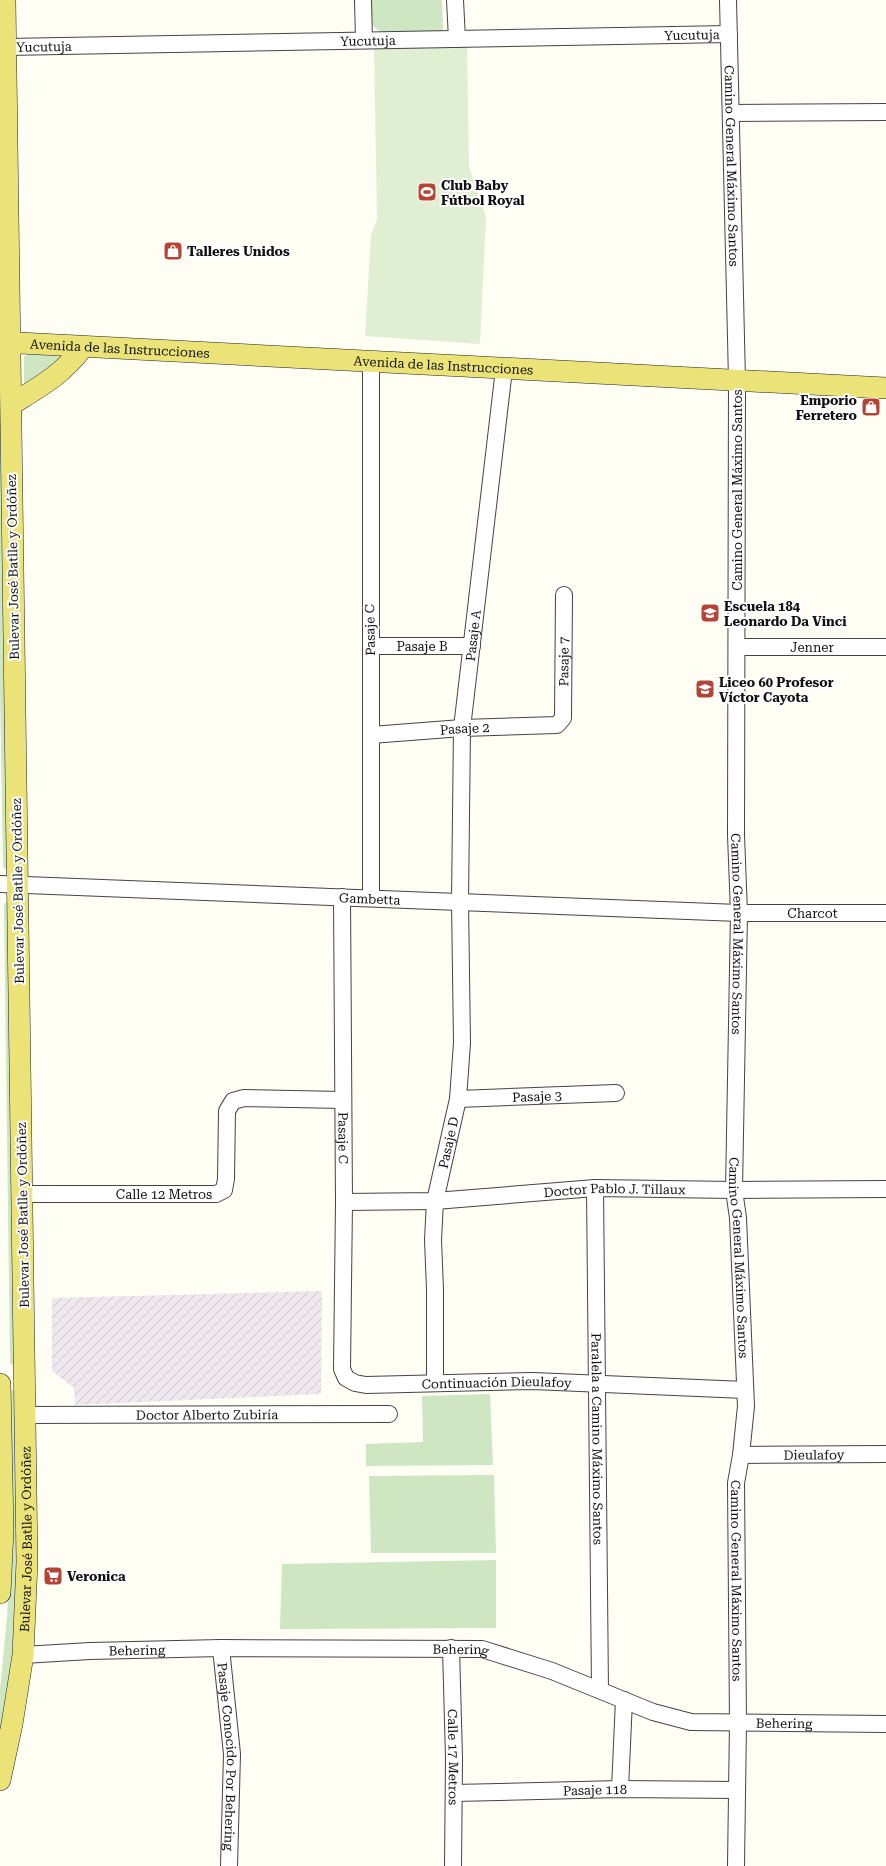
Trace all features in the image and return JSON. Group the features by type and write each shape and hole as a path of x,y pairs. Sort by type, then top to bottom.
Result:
{"main road":[{"name":"Bulevar José Batlle y Ordóñez","path":"0,1780 12,1724 23,1655 27,1562 22,1194 9,885 12,404 5,343 5,0"},
{"name":"Avenida de las Instrucciones","path":"5,343 886,388"},
{"path":"12,404 54,378 73,361 83,347"},
{"name":"Bulevar José Batlle y Ordóñez","path":"0,1384 3,1530 0,1593"}],"street":[{"path":"364,0 364,40"},
{"path":"455,0 457,39"},
{"name":"Camino General Máximo Santos","path":"728,0 737,380 738,647 736,836 739,912 734,1190 738,1218 746,1390 746,1406 741,1455 736,1483 738,1723 736,1866"},
{"name":"Yucutuja","path":"6,47 729,34"},
{"path":"731,114 886,112"},
{"name":"Pasaje C","path":"371,362 371,898"},
{"name":"Pasaje A","path":"460,902 462,728 504,369"},
{"name":"Pasaje 7","path":"558,725 563,718 564,595"},
{"name":"Pasaje B","path":"371,646 472,646"},
{"name":"Jenner","path":"738,647 886,647"},
{"name":"Pasaje 2","path":"371,735 462,728 558,725"},
{"name":"Gambetta","path":"9,885 739,912"},
{"name":"Pasaje C","path":"342,897 344,1202 342,1369 346,1378"},
{"name":"Pasaje D","path":"436,1382 433,1240 435,1201 458,1099 463,1021 460,902"},
{"name":"Charcot","path":"739,912 886,913"},
{"name":"Pasaje 3","path":"458,1099 616,1093"},
{"name":"Calle 12 Metros","path":"22,1194 216,1194 224,1190 226,1179 227,1111 233,1101 244,1098 343,1100"},
{"name":"Doctor Pablo J. Tillaux","path":"344,1202 435,1201 595,1188 734,1190 886,1188"},
{"name":"Paralela a Camino Máximo Santos","path":"595,1188 600,1690"},
{"name":"Continuación Dieulafoy","path":"346,1378 355,1383 366,1385 436,1382 533,1381 746,1390"},
{"path":"0,1379 24,1380"},
{"name":"Doctor Alberto Zubiría","path":"26,1415 389,1414"},
{"name":"Dieulafoy","path":"741,1455 886,1454"},
{"name":"Behering","path":"23,1655 96,1651 221,1648 482,1649 552,1671 665,1716 691,1722 886,1724"},
{"name":"Pasaje Conocido Por Behering","path":"221,1648 232,1754 229,1866"},
{"name":"Calle 17 Metros","path":"451,1648 454,1793 453,1866"},
{"path":"620,1789 624,1700"},
{"name":"Pasaje 118","path":"454,1793 620,1789 737,1790"}],"shaded area":[{"path":"322,1291 321,1394 75,1405 74,1388 52,1371 52,1298"}],"green space":[{"path":"370,0 442,0 443,31 386,33 380,31 371,21"},
{"name":"Club Baby Fútbol Royal","path":"467,43 469,167 486,217 480,344 365,336 371,235 377,219 374,47"},
{"path":"30,352 64,354 66,357 26,385 24,383 24,357"},
{"path":"0,355 9,868 7,870 3,867 0,689"},
{"path":"7,902 14,1365 10,1363 4,904"},
{"path":"15,1390 18,1532 17,1589 13,1647 0,1737 0,1690 10,1566 10,1392"},
{"path":"490,1394 493,1465 366,1466 366,1444 423,1442 422,1396"},
{"path":"494,1475 496,1553 371,1553 369,1476"},
{"path":"496,1560 496,1628 280,1629 282,1564"}],"place":[{"name":"Club Baby Fútbol Royal","path":"427,192"},
{"name":"Talleres Unidos","path":"173,251"},
{"name":"Emporio Ferretero","path":"871,407"},
{"name":"Escuela 184 Leonardo Da Vinci","path":"710,613"},
{"name":"Liceo 60 Profesor Víctor Cayota","path":"705,689"},
{"name":"Veronica","path":"53,1576"}]}
